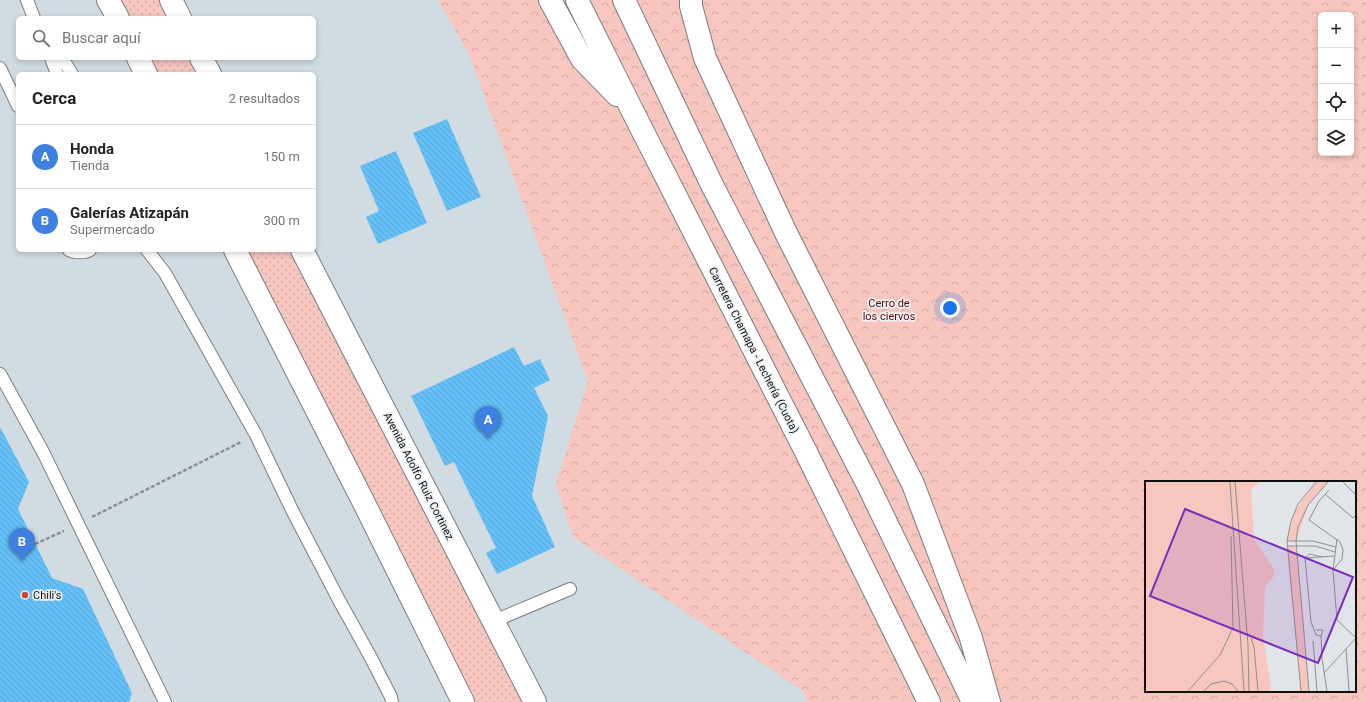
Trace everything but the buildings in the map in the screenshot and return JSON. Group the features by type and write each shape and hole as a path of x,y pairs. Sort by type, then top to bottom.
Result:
{"main road":[{"path":"108,0 117,16"},
{"path":"171,0 179,16"},
{"path":"550,0 582,59 632,110"},
{"name":"Carretera Chamapa - Lechería (Cuota)","path":"577,0 806,452 929,702"},
{"path":"624,0 712,185 867,483 973,702"},
{"path":"691,0 691,6 705,58 786,233 913,484 971,638 990,702"},
{"path":"139,60 145,72"},
{"path":"202,60 209,72"},
{"path":"236,252 364,503 462,702"},
{"name":"Avenida Adolfo Ruiz Cortinez","path":"303,252 535,702"}],"lane":[{"path":"27,0 34,16"},
{"path":"52,60 57,72"},
{"path":"63,60 71,72"},
{"path":"0,68 16,102"},
{"path":"149,252 165,273 256,435 300,526 370,656 388,700"},
{"path":"0,374 40,445 163,700"},
{"path":"494,621 570,588"}],"path":[{"path":"35,544 79,524 256,435"}],"shaded area":[{"path":"0,0 1366,0 1366,269 1147,481 1145,481 1145,688 1138,702 0,702"}],"green space":[{"path":"108,0 171,0 179,16 117,16"},
{"name":"Cerro de los ciervos","path":"438,0 1366,0 1366,702 808,702 803,691 573,537 556,484 588,381 469,54"},
{"path":"139,60 202,60 209,72 145,72"},
{"path":"236,252 303,252 535,702 463,702"}],"place":[{"name":"Honda","path":"488,439"},
{"name":"Galerías Atizapán","path":"22,561"},
{"name":"Chili's","path":"25,595"}]}
